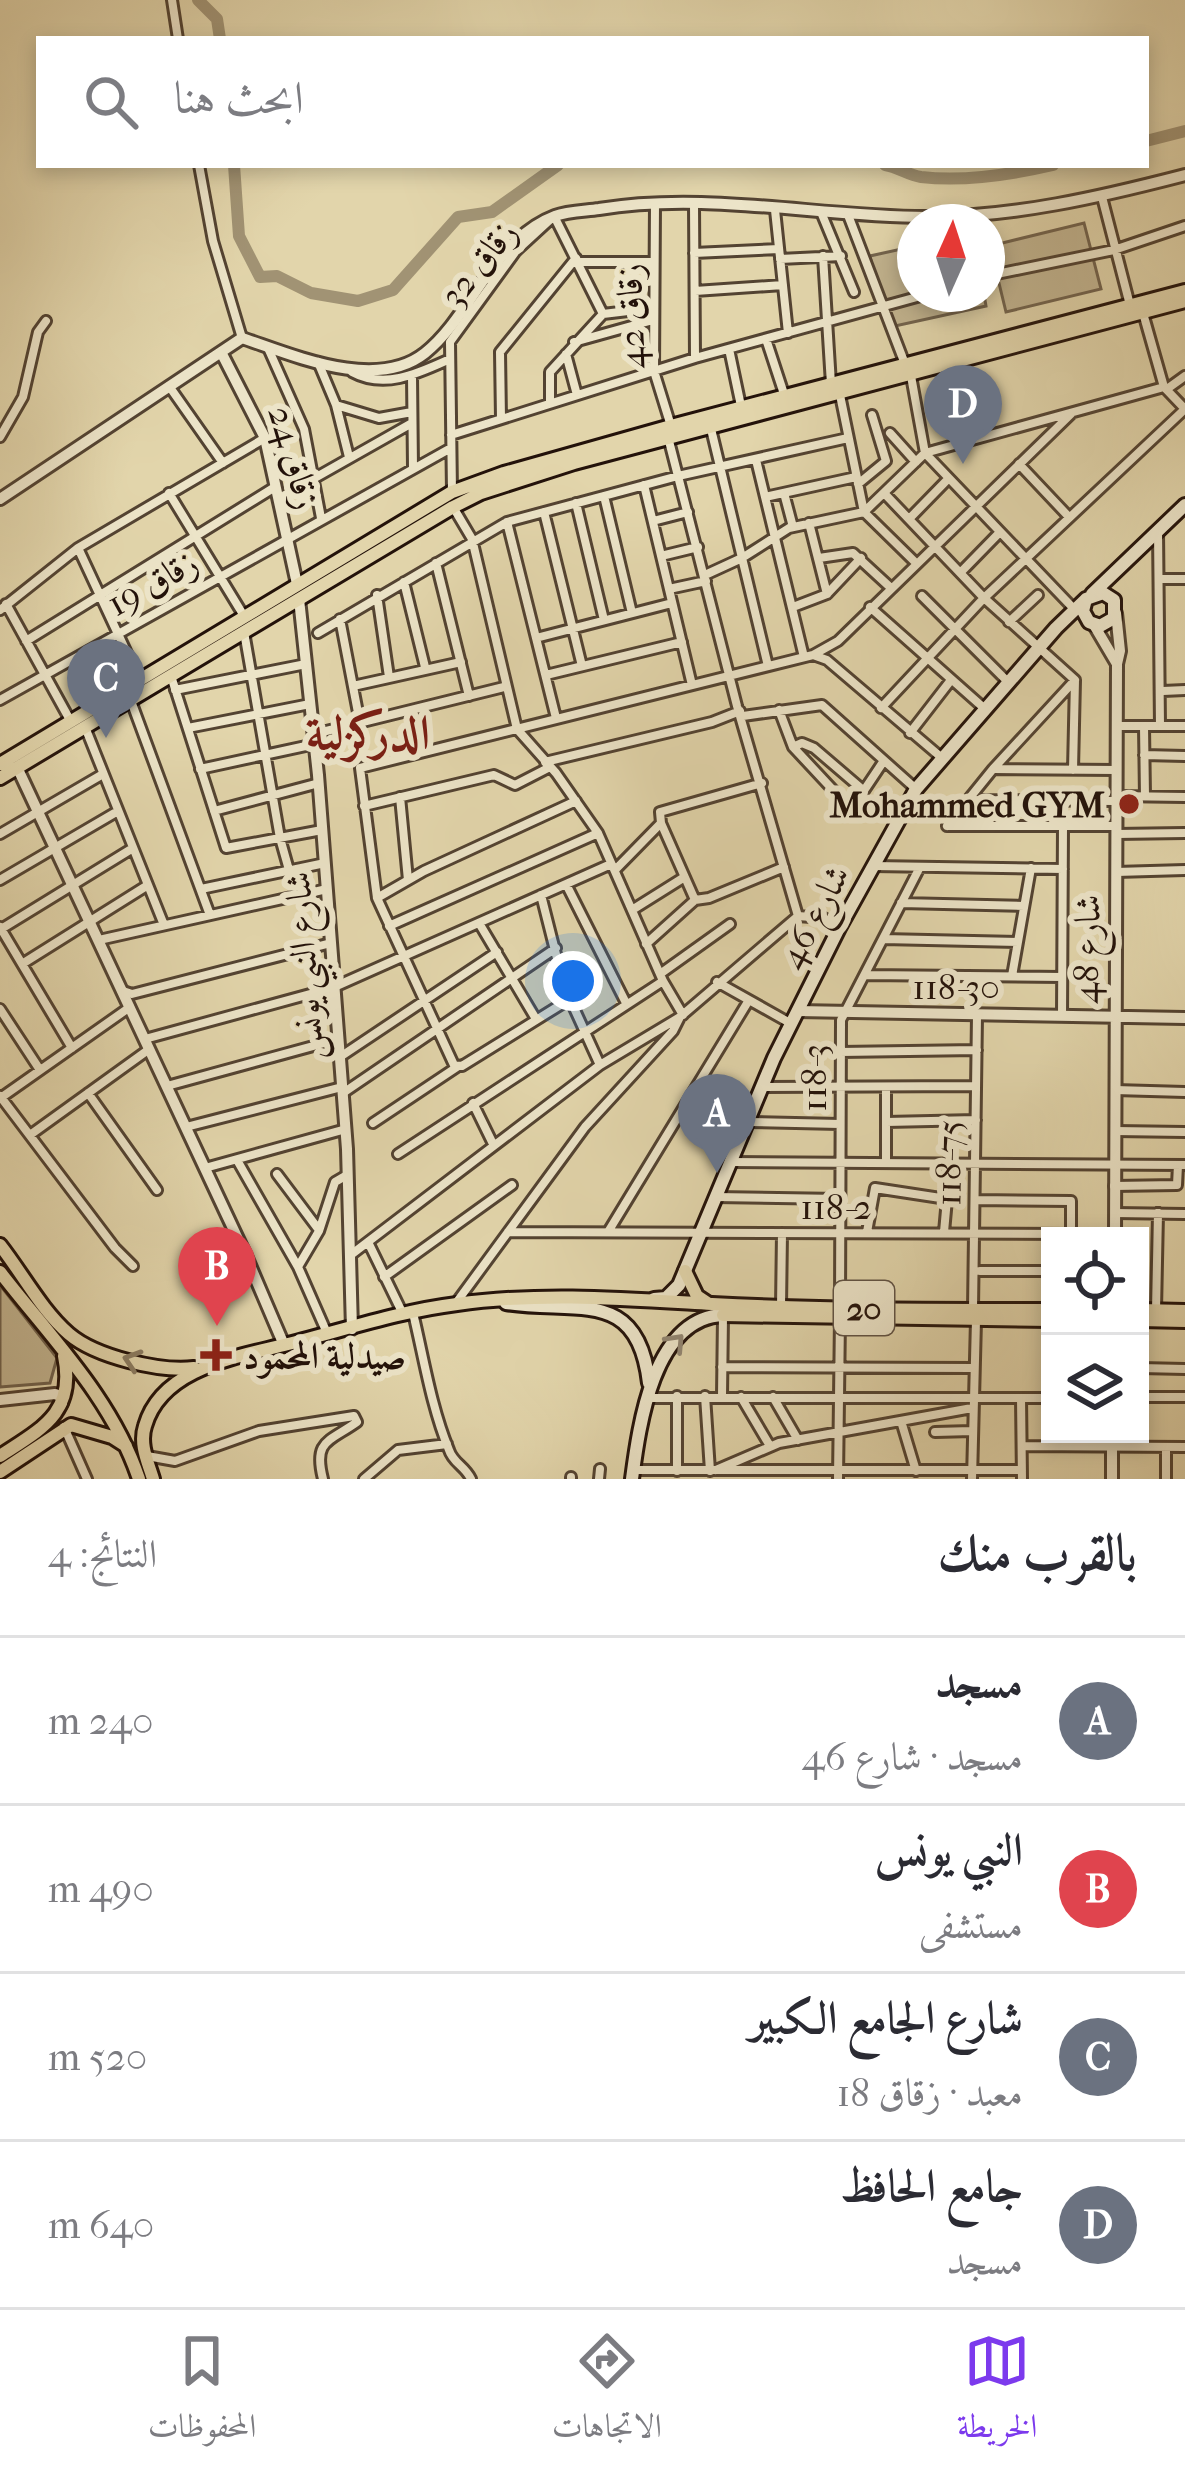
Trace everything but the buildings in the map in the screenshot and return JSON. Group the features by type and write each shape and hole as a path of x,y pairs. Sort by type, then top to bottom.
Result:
{"main road":[{"path":"670,433 711,429 835,390 1137,309 1185,291"},
{"path":"1137,309 1185,301"},
{"path":"0,764 244,616 298,591 453,499 742,408 835,390"},
{"name":"شارع 46","path":"685,1270 795,1018 916,789 1056,628 1185,506"},
{"path":"1056,628 1106,625 1116,609 1124,564"},
{"path":"0,778 130,700 173,683 298,591"},
{"path":"1092,624 1083,611 1084,601 1103,593 1116,609"},
{"path":"0,1245 59,1323 88,1345 153,1367 182,1370 455,1304 554,1297 666,1298 675,1292 685,1270"},
{"path":"685,1270 698,1296 710,1304"},
{"path":"0,1271 92,1387 130,1452 140,1479"},
{"name":"20","path":"646,1299 840,1313"},
{"path":"502,1302 598,1309 616,1315 643,1347 648,1394"},
{"path":"1149,1310 1185,1311"},
{"name":"20","path":"975,1315 1041,1311"},
{"name":"20","path":"722,1315 840,1313 1041,1319"},
{"path":"632,1475 648,1394 670,1345 704,1317 722,1315"},
{"path":"1149,1320 1185,1321"},
{"path":"0,1456 50,1422 62,1402 66,1367 61,1350"},
{"path":"153,1479 145,1425 173,1384 213,1364"},
{"path":"0,1472 64,1427 77,1424 121,1441 130,1452"}],"street":[{"path":"172,0 178,36"},
{"path":"200,168 212,241 242,338"},
{"path":"1005,213 1185,175"},
{"path":"881,708 984,598 1185,409 1165,388 1114,250 1102,196"},
{"path":"242,338 340,366 370,369 405,364 449,328 514,241 554,216 655,202 897,216"},
{"name":"زقاق 42","path":"655,202 654,370 729,676 798,916"},
{"path":"694,205 695,358"},
{"path":"775,210 788,333"},
{"path":"821,212 854,292"},
{"path":"848,214 908,371 925,453 1026,558 1084,601"},
{"path":"554,216 603,314"},
{"name":"زقاق 32","path":"453,499 450,342 517,250 554,216"},
{"path":"1005,273 1114,250 1185,226"},
{"path":"694,253 841,256"},
{"path":"823,256 835,390 863,512 916,562"},
{"path":"577,260 654,262"},
{"path":"500,419 500,352 577,260"},
{"path":"694,291 783,285"},
{"path":"451,435 654,370 897,304"},
{"path":"550,404 550,372 603,314 653,308"},
{"path":"573,343 653,320"},
{"path":"0,437 23,397 38,332 46,321"},
{"path":"449,328 450,342"},
{"path":"0,499 242,338"},
{"path":"766,339 784,397"},
{"path":"267,346 304,429 321,518"},
{"path":"729,349 742,408"},
{"name":"زقاق 24","path":"221,352 265,438 298,591"},
{"path":"565,352 578,395"},
{"path":"340,366 362,377 387,380 412,376 450,359"},
{"path":"318,361 350,457"},
{"path":"412,376 413,468"},
{"path":"669,589 705,578 794,527 863,512 925,453 1165,388 1185,376"},
{"path":"169,386 223,463"},
{"path":"336,405 379,418 412,412"},
{"path":"457,1067 376,898 360,768 809,656 838,640 1071,414"},
{"path":"765,497 857,481 886,461 872,415"},
{"path":"314,479 412,423"},
{"path":"711,429 768,666"},
{"path":"890,433 916,462"},
{"path":"70,720 3,607 78,548 265,438"},
{"path":"318,633 507,522 678,476 848,438"},
{"name":"زقاق 19","path":"0,700 451,448"},
{"path":"756,460 809,656"},
{"path":"1018,464 1070,517"},
{"path":"910,518 949,478"},
{"path":"644,485 692,686"},
{"path":"26,641 275,487"},
{"path":"170,493 244,616"},
{"path":"784,493 794,527"},
{"path":"884,493 984,598 1075,680"},
{"path":"604,496 632,613"},
{"path":"453,499 472,539 518,729 598,833 681,1016"},
{"path":"577,503 604,620"},
{"path":"544,512 582,666"},
{"path":"652,521 688,512"},
{"path":"507,522 556,718"},
{"path":"809,524 827,594"},
{"path":"1159,531 1160,726"},
{"path":"961,572 1000,532"},
{"path":"661,556 698,547"},
{"path":"78,548 140,679"},
{"path":"819,558 848,552 861,558 891,588"},
{"path":"793,607 827,594 861,558"},
{"path":"436,563 469,696"},
{"path":"1159,579 1185,579"},
{"path":"404,582 425,668"},
{"name":"شارع النبي يونس","path":"298,591 319,783 346,1130 352,1329"},
{"path":"377,595 388,677"},
{"path":"1009,622 1038,595"},
{"path":"922,596 1008,682"},
{"path":"536,638 672,604"},
{"path":"869,607 985,709"},
{"name":"شارع 48","path":"1114,1227 1120,651 1116,609"},
{"path":"340,619 359,723"},
{"path":"1092,624 1117,664"},
{"path":"244,632 289,870"},
{"path":"546,675 682,643"},
{"path":"809,656 827,660 942,758"},
{"path":"353,686 460,662"},
{"path":"306,664 173,683 226,848 322,830"},
{"path":"910,733 951,680"},
{"path":"1075,680 947,826 1185,833"},
{"path":"1072,770 1075,680"},
{"path":"200,769 505,687"},
{"path":"1162,691 1185,690"},
{"path":"130,700 210,915"},
{"path":"188,728 310,704"},
{"path":"364,806 494,775 515,785 548,764 741,714 822,705 916,789"},
{"path":"779,710 793,747 834,791"},
{"path":"1116,726 1185,726"},
{"path":"85,727 164,925"},
{"path":"1144,727 1145,796"},
{"path":"793,747 802,743 814,748 863,790"},
{"path":"1144,755 1185,756"},
{"path":"856,801 883,761"},
{"path":"17,767 284,1346"},
{"path":"993,769 1117,770"},
{"path":"0,834 104,774"},
{"path":"214,811 319,783"},
{"path":"695,900 661,823 661,809 762,783"},
{"path":"400,796 408,880"},
{"path":"967,800 1185,797"},
{"path":"376,898 577,801"},
{"path":"0,880 118,811"},
{"path":"30,1135 147,1044 332,988 613,867 661,823"},
{"path":"1062,1016 1063,826"},
{"path":"389,926 598,833"},
{"path":"72,1048 0,928 133,848"},
{"path":"201,889 325,863"},
{"path":"873,866 1063,868"},
{"path":"646,944 695,900 784,867"},
{"name":"118-3","path":"838,1475 843,1015 920,867"},
{"path":"1012,976 1031,868"},
{"path":"1117,872 1185,870"},
{"path":"632,910 683,878"},
{"path":"566,884 626,1003"},
{"path":"22,964 148,885"},
{"path":"99,940 327,889"},
{"path":"541,895 570,999 600,1065"},
{"path":"901,903 1024,906"},
{"path":"352,1254 600,1065 681,1016 798,916 824,918 839,928"},
{"path":"479,923 536,1019"},
{"path":"398,1154 626,1003 730,924"},
{"path":"883,939 1018,942"},
{"path":"123,992 132,994 331,943"},
{"path":"186,1127 343,1090 556,948"},
{"path":"340,1058 497,952"},
{"path":"865,975 1062,977"},
{"path":"717,982 795,1018"},
{"path":"373,1124 570,999"},
{"path":"608,1233 749,1000"},
{"path":"130,1007 1,1096 133,1266"},
{"path":"0,1009 40,1070"},
{"path":"455,1304 585,1127 673,1031 681,1016"},
{"name":"118-75","path":"972,1475 977,1016"},
{"name":"118-30","path":"795,1018 1185,1018"},
{"path":"167,1086 338,1039"},
{"path":"839,1052 976,1051"},
{"path":"762,1087 976,1086"},
{"path":"886,1087 886,1162"},
{"path":"1114,1090 1185,1092"},
{"path":"88,1093 158,1190"},
{"path":"473,1103 493,1144"},
{"path":"886,1122 976,1120"},
{"path":"747,1122 839,1124"},
{"path":"203,1168 346,1130"},
{"path":"1114,1132 1185,1132"},
{"path":"237,1160 298,1267 328,1334"},
{"path":"730,1162 1181,1165 1177,1185 1114,1186"},
{"path":"277,1174 319,1231"},
{"path":"298,1267 319,1231 335,1182 348,1174"},
{"path":"384,1276 512,1185"},
{"path":"867,1232 875,1188 947,1198 944,1232"},
{"path":"715,1197 840,1199"},
{"path":"975,1200 1071,1201 1072,1227"},
{"path":"1114,1213 1185,1214"},
{"path":"1156,1310 1158,1214"},
{"name":"118-2","path":"507,1232 1041,1234"},
{"path":"781,1306 782,1233"},
{"path":"368,1242 408,1314 451,1457 471,1479"},
{"path":"980,1271 1041,1271"},
{"path":"722,1315 722,1396"},
{"path":"722,1367 973,1369"},
{"path":"1149,1368 1185,1369"},
{"path":"0,1400 55,1394 62,1402"},
{"path":"648,1394 972,1403"},
{"path":"677,1396 677,1471"},
{"path":"705,1396 712,1471"},
{"path":"741,1396 770,1446"},
{"path":"773,1396 798,1440"},
{"path":"1149,1397 1185,1396"},
{"path":"632,1475 677,1471 1022,1474 1021,1398"},
{"path":"712,1471 770,1446 972,1403 1041,1398"},
{"path":"146,1455 175,1461 259,1431 353,1416 357,1422 324,1442 319,1452 323,1479"},
{"path":"901,1421 915,1473"},
{"path":"64,1427 87,1479"},
{"path":"935,1432 972,1432"},
{"path":"1022,1446 1067,1443"},
{"path":"1112,1443 1112,1479"},
{"path":"1135,1443 1185,1447"},
{"path":"364,1479 398,1450 447,1444"},
{"path":"1166,1447 1166,1479"}],"shaded area":[{"path":"1084,223 1101,289 1006,312 1005,242"},
{"path":"897,250 897,312 959,312 886,328 870,256"},
{"path":"0,1285 57,1358 50,1383 0,1387"}],"waterway":[{"path":"198,0 217,19 220,36"},
{"path":"1149,140 1185,131"},
{"path":"234,168 239,236 260,277 277,276 311,293 358,301 393,290 458,217 492,212 554,168"},
{"path":"894,168 921,177 954,179 1038,168"}],"place":[{"name":"جامع الحافظ","path":"963,464"},
{"name":"شارع الجامع الكبير","path":"106,738"},
{"name":"Mohammed GYM","path":"1129,804"},
{"name":"مسجد","path":"717,1173"},
{"name":"النبي يونس","path":"217,1326"},
{"name":"صيدلية المحمود","path":"216,1355"}],"district":[{"name":"الدركزلية","path":"368,732"}]}
